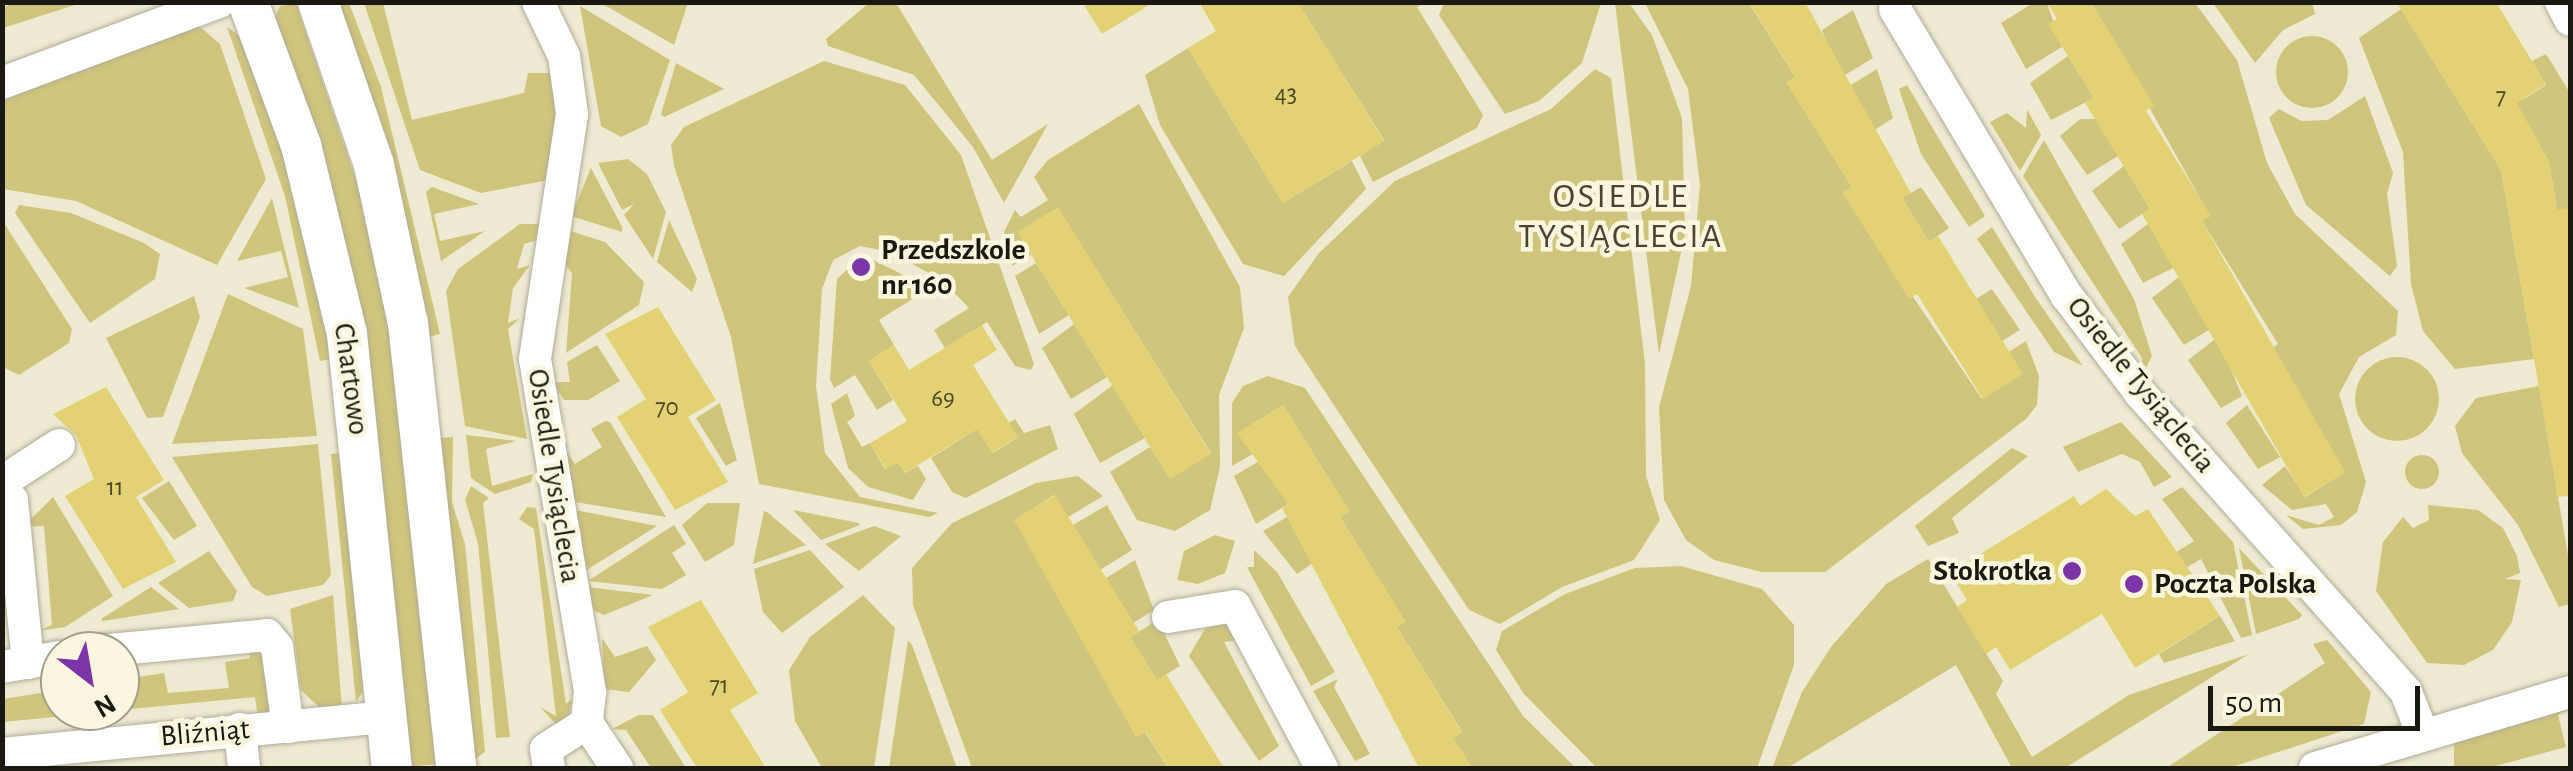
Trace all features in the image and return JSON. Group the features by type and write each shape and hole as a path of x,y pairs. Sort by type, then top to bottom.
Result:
{"street":[{"path":"97,48 154,2"},
{"path":"2,83 219,2"},
{"name":"Chartowo","path":"248,2 301,145 338,288 392,768"},
{"path":"318,2 374,165 408,322 456,768"},
{"name":"Osiedle Tysiąclecia","path":"538,2 564,56 572,114 536,359 590,692 587,724"},
{"path":"2561,2 2570,20"},
{"name":"Osiedle Tysiąclecia","path":"1894,9 2068,296 2140,392 2406,692 2423,734"},
{"path":"2,482 59,445"},
{"path":"2,492 12,500 15,665 40,661"},
{"path":"1168,617 1234,606 1322,768"},
{"name":"Bliźniąt","path":"140,647 267,635 277,647 288,728"},
{"path":"2315,768 2570,692"},
{"name":"Bliźniąt","path":"2,754 387,716"},
{"path":"548,768 546,749 587,724 617,768"},
{"path":"240,729 244,768"}],"shaded area":[{"path":"12,2 81,3 3,28 3,9"},
{"path":"1444,2 1601,3 1582,63 1539,101 1505,114 1439,15"},
{"path":"340,3 349,3 381,87 440,334 428,337"},
{"path":"364,3 383,3 412,120 524,93 528,73 550,73 560,126 554,179 481,193 420,170"},
{"path":"601,3 688,3 674,45"},
{"path":"869,3 896,3 992,160 1048,124 1004,203 973,147 914,75 828,46 826,39"},
{"path":"1298,3 1423,3 1417,7 1483,115 1477,128 1373,182 1360,156 1384,140"},
{"path":"1615,3 1629,3 1652,35 1682,118 1685,234 1659,354"},
{"path":"1645,3 1749,3 1795,77 1787,83 1852,187 1843,193 1982,399 2022,374 2009,352 2026,341 2039,376 2037,405 2026,419 1825,572 1762,572 1714,560 1686,540 1664,500 1659,407 1691,286 1700,185 1688,89"},
{"path":"2033,3 2047,3 2062,47 2026,69 2001,23"},
{"path":"2091,3 2195,3 2237,60 2267,163 2295,214 2398,311 2396,335 2359,357 2339,394 2366,482 2357,512 2341,525 2303,529 2286,515 2319,525 2334,517 2326,504 2292,510 2262,485 2285,466 2305,497 2345,472 2269,350 2278,344 2202,221 2210,216"},
{"path":"2213,3 2312,3 2315,14 2283,30 2255,63"},
{"path":"296,4 380,251 439,764 407,767 274,19 280,6"},
{"path":"580,6 670,60 648,124 621,137 601,126"},
{"path":"2401,9 2501,170 2534,359 2455,369 2423,331 2411,284 2403,152 2359,38"},
{"path":"1853,10 1873,58 1840,78 1822,30"},
{"path":"199,26 220,44 266,179 217,265 76,201 3,189 3,100"},
{"path":"227,27 243,38 277,123 333,359 320,361 285,196"},
{"path":"2312,36 2337,47 2348,72 2337,97 2312,108 2287,97 2276,72 2287,47"},
{"path":"1188,48 1283,203 1352,161 1366,189 1284,276 1243,264 1160,125 1145,75"},
{"path":"2546,54 2570,93 2570,208 2560,227 2549,162 2508,89 2524,99 2546,85 2532,61"},
{"path":"2068,56 2094,98 2051,120 2030,83"},
{"path":"824,61 905,85 961,155 1034,364 1031,370 1015,366 987,322 945,348 934,330 969,308 942,280 890,252 860,246 833,260 822,289 816,386 825,453 860,497 938,513 929,517 759,484 731,337 674,166 671,145 684,127"},
{"path":"676,63 724,89 664,117 661,114"},
{"path":"1595,69 1611,78 1645,364 1646,476 1660,520 1634,560 1562,587 1500,624 1469,610 1295,346 1288,297 1319,253 1395,181 1551,109"},
{"path":"1877,69 1893,118 1873,131 1846,88"},
{"path":"1907,85 1985,216 1969,227 1921,154 1899,89"},
{"path":"2365,96 2393,173 2387,194 2397,266 2390,276 2306,205 2269,118 2279,109 2302,121 2328,120"},
{"path":"1139,104 1240,287 1244,328 1219,395 1220,467 1210,510 1175,531 1137,520 1110,472 1150,447 1170,478 1211,453 1058,208 1018,232 1031,255 1012,266 1004,232 1015,210 1021,217 1048,200 1034,177 1048,160"},
{"path":"2027,109 2041,135 2020,171 1990,122 2007,113 2026,128"},
{"path":"2080,119 2101,119 2118,156 2087,175 2060,136"},
{"path":"2044,140 2134,299 2152,356 2140,379 2142,358 2023,176"},
{"path":"628,159 647,174 666,212 653,259 624,215 634,204 622,210 598,163"},
{"path":"2124,166 2150,209 2119,229 2092,191"},
{"path":"591,168 622,227 622,232 571,216"},
{"path":"432,187 479,204 434,214 440,241 485,231 441,261 426,192"},
{"path":"1921,187 1949,228 1929,242 1902,198"},
{"path":"272,198 299,308 244,288 288,277 281,251 237,261"},
{"path":"19,205 71,213 144,243 160,254 155,279 90,323 15,213"},
{"path":"2156,218 2175,267 2143,283 2121,244"},
{"path":"2,220 72,329 69,343 19,375 3,367"},
{"path":"669,220 697,279 692,292 657,262"},
{"path":"520,224 542,224 537,240 524,244 517,269 530,265 513,288 508,323 520,318 508,329 527,439 465,426 446,291 458,269"},
{"path":"1992,227 2083,366 2054,352 1977,239"},
{"path":"567,230 605,242 644,282 639,305 566,353 572,273 559,256"},
{"path":"871,259 930,288 879,320 894,345 869,361 893,400 877,410 855,375 834,388 830,379 837,279 857,260"},
{"path":"1036,263 1069,315 1039,334 1015,276"},
{"path":"2180,276 2212,328 2184,345 2152,298"},
{"path":"1992,289 2020,330 2002,341 1976,299"},
{"path":"228,294 303,329 317,436 172,444"},
{"path":"194,296 200,317 163,417 147,418 106,338"},
{"path":"1074,324 1107,377 1071,399 1042,348"},
{"path":"2218,337 2242,396 2221,408 2188,360"},
{"path":"597,345 620,381 588,400 564,400 552,382 570,382 567,362"},
{"path":"2397,357 2420,364 2432,376 2439,399 2432,422 2420,434 2397,441 2374,434 2362,422 2355,399 2362,376 2374,364"},
{"path":"1268,376 1305,388 1523,716 1576,768 1472,768 1453,738 1462,732 1397,627 1405,621 1340,517 1349,511 1283,405 1243,430 1256,452 1232,466 1232,403 1243,386"},
{"path":"1113,385 1145,438 1100,463 1074,414"},
{"path":"2539,386 2570,567 2570,604 2559,607 2518,525 2462,453 2455,426 2476,398"},
{"path":"847,393 855,416 847,422 862,447 870,443 885,469 898,462 905,473 918,466 926,479 913,500 868,487 848,468 831,404"},
{"path":"720,403 737,460 726,466 696,418"},
{"path":"2247,405 2280,457 2258,469 2226,423"},
{"path":"1015,419 1024,433 1050,425 1058,449 966,498 952,492 931,458 977,429 993,453 1017,438 1009,423"},
{"path":"610,422 666,517 569,501 563,446 575,464 602,447 591,429"},
{"path":"2121,422 2172,477 2154,487 2140,462 2122,454 2078,472 2063,447"},
{"path":"466,435 516,441 486,449 492,486 533,474 531,482 495,494 471,478"},
{"path":"453,437 452,502 465,544 485,752 471,762 440,438"},
{"path":"318,444 331,575 323,585 267,596 252,587 172,457"},
{"path":"2012,448 2028,456 1952,518 1959,533 1928,546 1915,526"},
{"path":"346,453 366,687 356,702 331,454"},
{"path":"2422,455 2434,460 2439,472 2434,484 2422,489 2410,484 2405,472 2410,460"},
{"path":"1261,460 1288,504 1256,524 1234,476"},
{"path":"1078,476 1103,496 1068,517 1054,495 1015,520 1136,736 1145,732 1168,768 972,768 913,605 912,568 952,523 1036,483"},
{"path":"169,481 197,526 174,540 142,498"},
{"path":"471,486 489,498 483,503 510,737 496,738 478,543 465,500"},
{"path":"2182,487 2233,542 2252,635 2241,638 2201,559 2184,569 2175,553 2194,541 2162,499"},
{"path":"53,497 113,596 65,627 38,631 52,625 44,526 23,527"},
{"path":"707,503 740,503 734,545 705,562 682,525"},
{"path":"1107,505 1132,550 1100,570 1073,525"},
{"path":"2428,505 2478,510 2503,528 2517,556 2520,573 2505,579 2521,580 2512,622 2493,650 2464,665 2427,663 2376,591 2383,542 2403,517 2413,528 2429,520"},
{"path":"527,507 536,508 566,704 572,699 568,718 556,724 540,707 556,716 534,529 519,519"},
{"path":"570,509 657,526 585,571"},
{"path":"793,510 859,523 860,525 821,540"},
{"path":"764,511 806,545 753,564"},
{"path":"1294,513 1313,563 1297,574 1263,531"},
{"path":"674,525 686,544 672,553 686,575 662,589 588,581"},
{"path":"874,526 901,536 859,571 825,544"},
{"path":"1215,535 1235,541 1225,573 1198,584 1177,580 1184,551"},
{"path":"2239,548 2302,615 2299,619 2256,634"},
{"path":"810,550 844,587 782,633 763,612 754,569"},
{"path":"1254,550 1277,572 1335,672 1311,686 1247,567 1254,567"},
{"path":"209,551 237,591 233,601 189,608 158,583"},
{"path":"1928,559 2003,681 1996,694 2032,757 2129,695 2249,654 2065,768 2012,768 1956,665 1787,768 1772,768 1802,692 1831,647 1886,584"},
{"path":"1135,560 1154,610 1125,628 1106,578"},
{"path":"1681,566 1762,589 1794,625 1794,665 1757,768 1597,768 1524,694 1496,650 1502,631 1565,594 1635,568"},
{"path":"151,587 179,609 101,619"},
{"path":"587,587 653,595 604,615 593,610"},
{"path":"333,595 342,709 320,708 301,690 290,609"},
{"path":"863,595 895,628 874,768 822,768 795,721 789,670 810,637"},
{"path":"2220,616 2235,641 2164,663 2159,654"},
{"path":"1158,620 1180,666 1157,680 1130,637"},
{"path":"1225,620 1245,639 1224,642 1279,746 1259,761 1189,656 1205,629"},
{"path":"602,638 615,657 647,646 656,660 629,692 604,689"},
{"path":"247,639 261,642 273,706 264,715 258,717 255,697 140,708 140,677 164,673 168,693 229,688 225,662 250,658"},
{"path":"908,640 912,645 957,768 889,768"},
{"path":"2327,640 2371,692 2364,724 2229,768 2166,768 2325,663 2313,644"},
{"path":"1338,679 1334,687 1370,754 1355,761 1313,691"},
{"path":"40,693 40,718 3,722 3,699"},
{"path":"2570,707 2558,715 2566,747 2488,768 2454,768 2454,741"},
{"path":"639,715 653,715 686,768 651,768 626,730 612,729"}],"building":[{"path":"1082,2 1154,2 1102,34"},
{"path":"1199,2 1298,2 1384,141 1283,203 1188,48 1216,31"},
{"path":"1749,2 1805,2 1911,193 1902,198 1929,242 1938,236 2023,374 1983,399 1917,294 1909,299 1843,193 1852,187 1786,82 1795,77"},
{"path":"2047,2 2091,2 2154,105 2146,111 2211,216 2202,221 2345,472 2304,497 2142,214 2150,209 2085,103 2094,98 2048,24 2057,19"},
{"path":"2496,2 2546,84 2517,103 2549,162 2557,210 2570,208 2570,496 2558,497 2501,170 2397,3"},
{"path":"1058,207 1211,454 1170,479 1017,232"},
{"path":"658,307 716,400 688,417 728,482 675,510 617,417 646,399 605,334"},
{"path":"982,325 997,350 973,365 1018,437 992,453 977,429 905,473 898,462 886,469 870,443 907,421 869,361 894,345 909,370"},
{"path":"106,387 164,480 136,497 176,562 123,589 65,496 94,479 76,435 53,414"},
{"path":"1283,405 1349,511 1340,517 1406,622 1397,627 1462,733 1453,738 1472,768 1419,768 1282,508 1288,504 1237,433"},
{"path":"2106,489 2135,516 2148,509 2220,616 2135,668 2102,614 2010,670 1996,647 1986,654 1957,607 1967,600 1950,573 2074,496 2080,506"},
{"path":"1055,495 1139,631 1130,637 1157,680 1166,674 1224,768 1168,768 1146,732 1136,737 1014,520"},
{"path":"701,600 758,693 730,710 766,768 697,768 660,710 688,692 648,627"}],"place":[{"name":"Przedszkole nr 160","path":"861,267"},
{"name":"Stokrotka","path":"2072,571"},
{"name":"Poczta Polska","path":"2134,584"}],"district":[{"name":"OSIEDLE TYSIĄCLECIA","path":"1621,217"}]}
